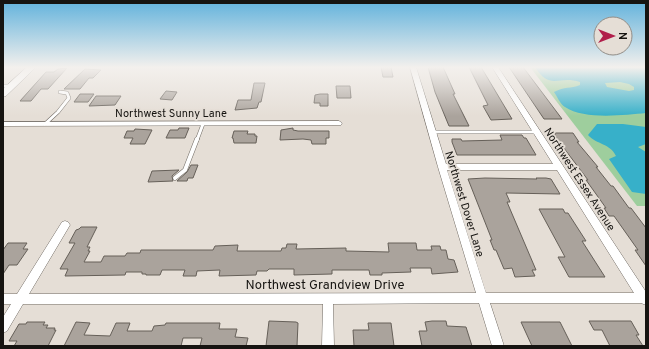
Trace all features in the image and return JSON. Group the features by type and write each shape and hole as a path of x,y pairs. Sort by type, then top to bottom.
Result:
{"main road":[{"path":"3,94 7,86"}],"street":[{"name":"Northwest Dover Lane","path":"418,83 442,167 498,346"},
{"name":"Northwest Essex Avenue","path":"506,83 645,299"},
{"name":"Northwest Sunny Lane","path":"3,124 339,123"},
{"path":"442,167 559,167"},
{"path":"3,327 65,225"},
{"path":"328,298 328,346"},
{"name":"Northwest Grandview Drive","path":"3,299 645,299"}],"lane":[{"path":"45,124 58,112 69,98 67,93 60,92"},
{"path":"175,178 185,170 203,124"},
{"path":"432,132 537,132"}],"green space":[{"path":"543,83 646,83 646,206 637,206"}],"water":[{"path":"580,83 605,83 607,87 629,91 634,90 634,87 626,83 646,83 646,113 604,116 583,114 563,106 554,92 580,85"},
{"path":"597,124 623,124 646,127 646,144 638,147 646,152 646,194 632,192 609,159 616,156 613,152 607,146 595,141 588,135"}],"building":[{"path":"36,83 53,83 48,89 41,89 31,101 20,101"},
{"path":"70,83 85,83 80,89 64,89"},
{"path":"254,83 265,83 261,102 259,102 257,108 235,110 238,100 251,100"},
{"path":"433,83 450,83 455,94 453,94 469,126 449,126"},
{"path":"477,83 491,83 512,119 491,120 483,106 488,105"},
{"path":"520,83 535,83 562,119 544,119"},
{"path":"336,86 350,86 351,98 337,98"},
{"path":"166,91 177,92 172,100 160,99"},
{"path":"80,94 94,94 88,102 74,102"},
{"path":"328,94 328,106 320,106 320,103 314,103 315,95"},
{"path":"96,96 121,96 115,105 89,106"},
{"path":"179,128 189,128 185,138 166,138 170,130 178,130"},
{"path":"293,128 293,130 298,131 329,131 329,138 326,138 326,144 312,144 311,140 303,139 280,140 281,130"},
{"path":"135,129 152,130 145,144 130,144 133,138 124,138 127,131 134,131"},
{"path":"234,131 248,131 247,134 255,134 255,136 257,136 256,143 234,143 232,138"},
{"path":"555,133 573,133 579,142 577,142 598,167 596,167 646,228 646,266 635,250 638,250 614,216 609,216 604,208 606,208 586,180 588,180 560,143"},
{"path":"500,135 522,135 526,138 536,155 457,155 452,142 452,139 461,139 462,141 502,140"},
{"path":"191,165 198,165 193,178 188,178 187,181 177,181 187,172"},
{"path":"179,170 172,176 173,181 148,182 152,171"},
{"path":"468,179 551,179 560,194 506,193 510,202 507,202 536,270 532,270 535,276 515,277 512,268 504,269 496,250 494,250 490,240 492,240"},
{"path":"539,209 563,209 565,213 568,213 586,241 582,241 605,277 569,277 558,257 565,257"},
{"path":"81,227 97,227 87,247 90,247 88,251 90,251 84,262 101,262 104,256 125,256 127,253 140,253 141,250 213,250 215,246 238,245 237,251 281,251 282,248 286,248 287,244 297,244 296,249 346,248 346,251 389,252 388,243 416,243 417,250 432,250 431,246 440,246 441,250 446,250 448,259 454,260 458,272 432,274 431,268 410,268 411,272 382,273 382,275 370,275 369,270 332,270 332,274 294,275 294,269 269,269 267,271 257,271 256,275 219,276 220,270 197,271 196,276 183,276 185,270 162,270 160,275 146,275 142,274 142,272 126,272 125,275 65,276 68,269 60,269 75,243 69,243 76,230"},
{"path":"8,243 27,243 23,249 28,249 17,265 9,265 3,274 3,250"},
{"path":"269,321 298,323 297,346 266,346"},
{"path":"446,321 447,326 466,327 472,346 422,346 419,331 427,331 425,322"},
{"path":"589,321 631,321 639,335 636,335 643,346 610,346 602,330 594,330"},
{"path":"27,322 45,322 43,325 48,325 46,328 55,328 54,330 56,330 48,346 14,346 17,341 9,341 19,324 26,324"},
{"path":"76,322 90,323 84,335 110,336 116,323 130,323 127,331 152,331 154,326 165,325 166,323 220,323 219,329 237,329 235,337 248,338 246,346 200,346 202,338 183,338 181,346 64,346"},
{"path":"521,322 560,322 572,346 532,346"},
{"path":"368,323 391,323 394,346 354,346 353,330 369,330"}]}
